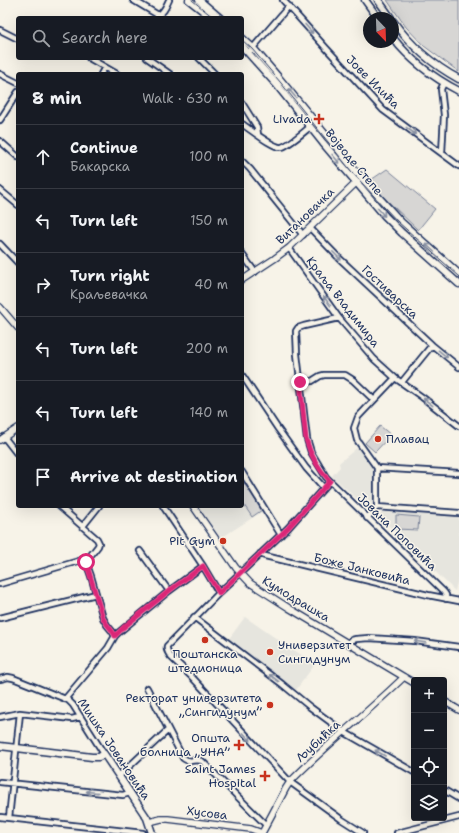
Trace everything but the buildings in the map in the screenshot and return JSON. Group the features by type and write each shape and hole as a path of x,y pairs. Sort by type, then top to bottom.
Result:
{"main road":[{"path":"190,0 210,16"},
{"path":"199,0 218,16"},
{"path":"366,0 374,12"},
{"path":"378,0 387,12"},
{"path":"399,29 420,52 459,79"},
{"name":"Војводе Степе","path":"244,41 310,127 358,180 459,274"},
{"path":"399,45 414,61 444,83 459,91"},
{"name":"Војводе Степе","path":"244,47 251,50 296,98 385,216 459,284"},
{"path":"0,746 92,757 99,757 104,754"},
{"name":"Мишка Јовановића","path":"104,754 149,822 152,833"}],"street":[{"path":"134,0 158,15 163,12 169,0"},
{"name":"Јове Илића","path":"283,0 383,110 459,166"},
{"path":"251,50 289,6"},
{"path":"0,30 16,38"},
{"path":"93,60 114,72"},
{"path":"150,60 167,72"},
{"path":"201,60 213,72"},
{"path":"103,72 105,67"},
{"path":"0,74 16,83"},
{"path":"442,153 444,115 441,89 444,83"},
{"path":"0,120 16,95"},
{"path":"244,106 257,127 258,135"},
{"path":"244,125 270,144 280,148 285,146 310,127"},
{"path":"0,141 16,155"},
{"path":"244,163 303,235"},
{"name":"Витановачка","path":"244,279 289,248 358,180"},
{"path":"0,190 16,204"},
{"name":"Гостиварска","path":"310,228 339,258 432,345 459,367"},
{"path":"0,244 16,261"},
{"name":"Краља Владимира","path":"289,248 339,318 374,359 396,378 459,426"},
{"path":"244,257 255,272"},
{"path":"0,307 16,326"},
{"name":"Јована Поповића","path":"339,318 304,326 298,328 296,332 306,439 308,445 315,460 326,477 444,592 446,599"},
{"path":"402,382 432,345"},
{"path":"300,382 312,381 324,375 345,375 353,380 374,400"},
{"path":"244,378 306,468 324,488"},
{"path":"367,518 376,507 377,468 359,444 354,428 358,417 396,378"},
{"path":"16,429 2,439 16,453"},
{"path":"377,468 459,473"},
{"path":"244,475 281,535"},
{"path":"330,481 281,535 194,617 167,646 167,651 290,782 363,833"},
{"path":"376,507 459,513"},
{"path":"61,508 97,539 99,544 87,560 87,565 103,618 115,636"},
{"path":"83,526 97,508"},
{"path":"164,508 219,593"},
{"name":"Кумодрашка","path":"194,508 239,573 255,587 411,681"},
{"path":"140,551 169,591"},
{"name":"Боже Јанковића","path":"260,554 459,601"},
{"path":"0,584 87,560"},
{"path":"65,699 108,648 115,636 124,627 203,566"},
{"path":"0,618 96,594"},
{"path":"194,617 344,732 411,770"},
{"path":"348,643 356,639 369,638 415,641 459,647"},
{"name":"Љубићка","path":"262,833 290,782 383,698 404,677"},
{"name":"Мишка Јовановића","path":"0,679 13,678 65,699 71,703 104,754"},
{"path":"147,688 183,758 190,761 202,761 266,825"},
{"path":"447,703 459,710"},
{"path":"0,718 20,713 72,719 80,717"},
{"path":"9,818 20,713"},
{"path":"119,776 168,730"},
{"path":"0,782 123,795 130,793"},
{"path":"447,792 459,799"},
{"path":"0,817 144,833"},
{"path":"397,833 459,817"},
{"name":"Хусова","path":"149,822 168,819 251,829 262,833"}],"shaded area":[{"path":"387,0 459,0 459,72 424,46 406,27 399,17 399,12 395,12"},
{"path":"387,169 435,209 418,230 368,182"},
{"name":"Плавац","path":"380,426 391,435 375,452 365,443"},
{"path":"359,446 375,467 374,505 369,510 332,476 340,467 339,463"},
{"path":"244,480 263,511 221,538 199,508 244,508"},
{"path":"244,483 262,510 252,517 244,505"},
{"path":"383,510 459,515 459,574 455,591 379,516"},
{"path":"396,515 419,517 418,530 396,529"},
{"name":"Универзитет Сингидунум","path":"245,617 315,664 296,690 228,640"}],"tram line":[{"path":"192,0 212,16"},
{"path":"244,42 281,83 352,172 383,206 398,222 459,276"}],"place":[{"name":"Livada","path":"319,119"},
{"name":"Плавац","path":"378,439"},
{"name":"Pit Gym","path":"223,541"},
{"name":"Поштанска штедионица","path":"205,640"},
{"name":"Универзитет Сингидунум","path":"270,652"},
{"name":"Ректорат универзитета „Сингидунум”","path":"270,705"},
{"name":"Општа болница „УНА”","path":"239,745"},
{"name":"Saint James Hospital","path":"265,776"}],"route":[{"path":"86,562 103,618 115,636 169,591 203,566 219,593 288,528 330,481 315,460 306,439 300,382"}]}
